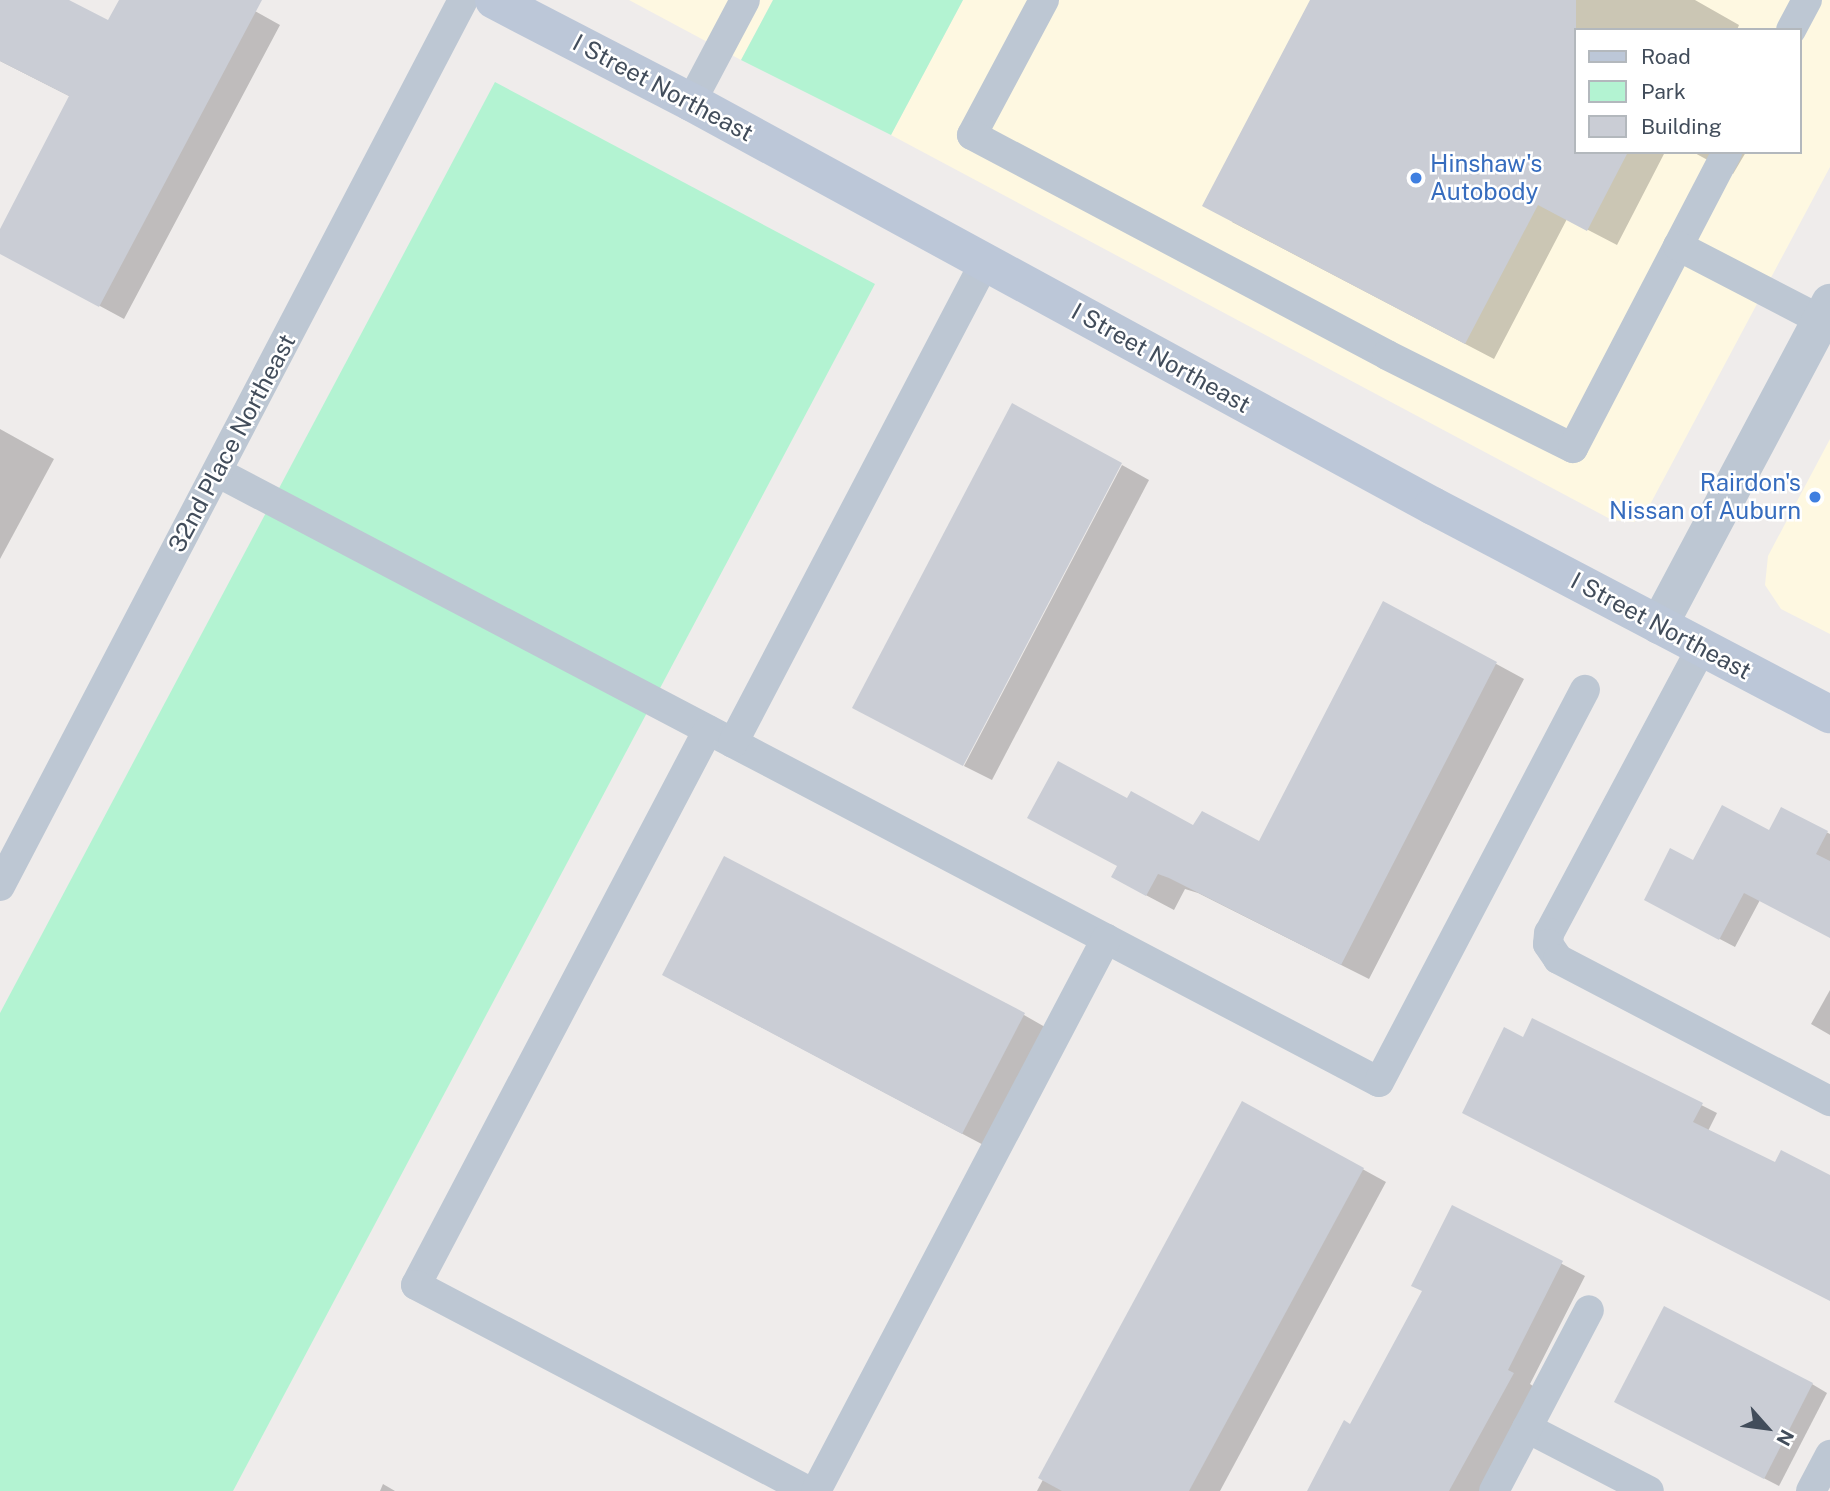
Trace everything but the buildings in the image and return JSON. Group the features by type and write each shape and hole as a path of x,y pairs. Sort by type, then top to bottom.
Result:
{"street":[{"name":"I Street Northeast","path":"494,0 691,102 1659,625 1830,714"},
{"path":"1659,625 1823,329"}],"lane":[{"name":"32nd Place Northeast","path":"0,886 463,0"},
{"path":"691,102 745,0"},
{"path":"1044,0 972,135 1387,355 1573,448 1726,154"},
{"path":"1792,28 1807,0"},
{"path":"1678,246 1823,329"},
{"path":"808,1491 416,1285 720,736 931,365 985,262"},
{"path":"217,472 1379,1082 1585,690"},
{"path":"1702,647 1549,933 1548,944 1558,959 1830,1101"},
{"path":"816,1491 1106,939"},
{"path":"1494,1491 1589,1310"},
{"path":"1527,1428 1648,1491"},
{"path":"1811,1491 1830,1455"}],"shaded area":[{"path":"629,0 773,0 741,60"},
{"path":"963,0 1830,0 1830,167 1645,514 1634,522 1612,520 891,135"},
{"name":"Rairdon's Nissan of Auburn","path":"1830,439 1830,634 1781,609 1765,585 1768,556"}],"green space":[{"path":"773,0 963,0 891,135 741,60"},
{"path":"495,82 875,284 233,1491 0,1491 0,1013"}],"place":[{"name":"Hinshaw's Autobody","path":"1416,178"},
{"name":"Rairdon's Nissan of Auburn","path":"1815,497"}]}
